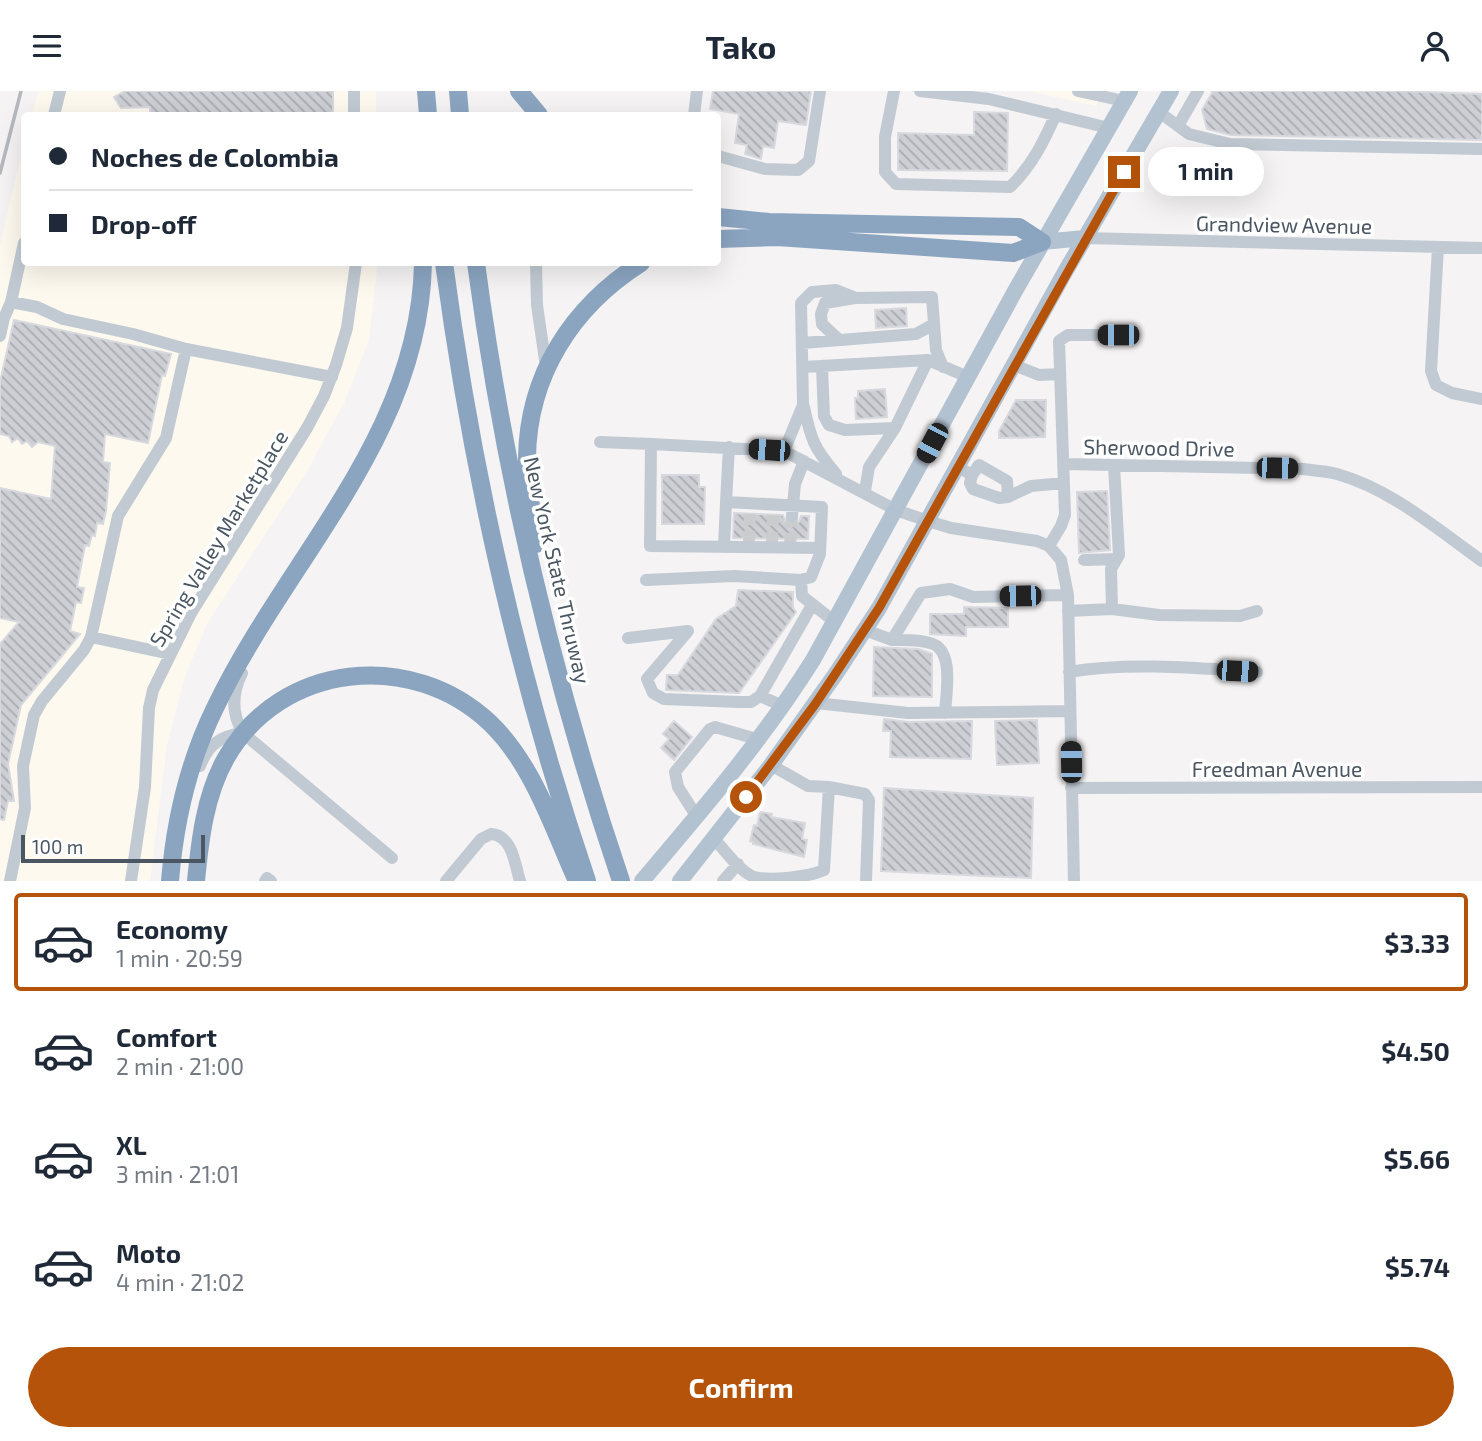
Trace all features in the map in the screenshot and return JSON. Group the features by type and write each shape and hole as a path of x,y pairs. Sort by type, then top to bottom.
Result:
{"highway":[{"path":"425,91 426,112"},
{"path":"458,91 460,112"},
{"path":"519,91 536,112"},
{"path":"721,217 769,222 1019,227 1042,242"},
{"path":"721,239 777,237 1013,253 1042,242"},
{"path":"171,881 182,799 201,741 222,694 366,461 388,415 414,338 423,266"},
{"path":"444,266 464,395 497,562 538,724 587,881"},
{"name":"New York State Thruway","path":"476,266 508,456 549,641 585,770 621,881"},
{"path":"549,641 527,460 534,403 546,367 563,336 590,302 636,266"},
{"path":"196,881 201,837 211,795 222,765 243,733 290,694 338,677 361,674 397,676 442,690 484,717 510,745 535,789 577,881"}],"main road":[{"path":"680,881 816,703 865,631 928,521 965,471 1014,365 1171,91"},
{"path":"642,881 760,740 835,622 1042,242 1127,96"},
{"path":"1042,242 1085,238"}],"street":[{"path":"55,112 60,91"},
{"path":"354,91 354,112"},
{"path":"694,112 697,91"},
{"path":"721,157 765,169 798,170 808,161 820,91"},
{"path":"894,91 885,137 885,172 896,184 1010,187 1023,175 1042,146 1056,114"},
{"path":"919,91 989,99 1109,128"},
{"path":"1080,91 1127,96"},
{"path":"1178,126 1198,91"},
{"path":"1159,112 1189,134 1230,144 1482,149"},
{"name":"Grandview Avenue","path":"1085,238 1482,248"},
{"path":"1438,247 1431,371 1436,385 1452,393 1482,399"},
{"path":"0,336 21,257"},
{"name":"Spring Valley Marketplace","path":"131,881 145,787 149,708 156,683 202,594 307,428 332,377 347,328 356,266"},
{"path":"536,266 537,305 546,367"},
{"path":"841,479 817,451 810,437 803,405 801,303 812,292 836,290 856,298"},
{"path":"838,339 822,324 821,314 825,303 856,298 932,297 936,350 943,367"},
{"path":"11,302 41,309 62,319 133,334 186,349 332,377"},
{"path":"802,342 916,334 934,324"},
{"path":"1049,546 1064,520 1059,341 1068,335 1118,335"},
{"path":"10,881 26,808 23,771 34,715 91,637 118,516 166,438 186,349"},
{"path":"803,367 928,360 968,377"},
{"path":"864,491 869,467 895,428 928,360"},
{"path":"1014,365 1039,375 1060,374"},
{"path":"822,367 824,417 828,425 845,430 895,428"},
{"path":"784,451 803,405"},
{"path":"600,442 784,451 897,510 951,527 1031,540 1049,546 1061,560 1068,595 1074,881"},
{"path":"651,444 650,545 820,548"},
{"path":"724,547 729,447"},
{"path":"792,510 795,484 804,461"},
{"name":"Sherwood Drive","path":"1063,464 1304,469 1335,473 1369,485 1482,561"},
{"path":"1008,497 1007,481 1002,476 979,465 965,471 974,489 999,498 1008,497 1031,486 1064,482"},
{"path":"1112,609 1111,569 1119,555 1114,465"},
{"path":"646,580 734,576 802,580 811,577 820,548 822,507 773,510 726,502"},
{"path":"1084,560 1117,559"},
{"path":"802,580 802,597 835,622"},
{"path":"892,640 921,593 950,589 973,597 1068,595"},
{"path":"276,603 235,690 234,711 243,733 392,858"},
{"path":"628,638 688,631 647,679 653,693 664,699 751,702 760,696 812,605"},
{"path":"1068,611 1112,609 1159,615 1240,616 1257,611"},
{"path":"865,631 892,640 933,643 941,649 946,662 945,713"},
{"path":"91,637 170,654"},
{"path":"1069,672 1134,668 1257,672"},
{"path":"760,696 783,706"},
{"path":"816,703 908,713 1070,711"},
{"path":"697,817 678,787 675,772 710,729 715,727 760,740"},
{"path":"171,881 185,813 204,755 211,745 221,738 243,733"},
{"path":"771,765 808,786 865,794 869,800 866,881"},
{"path":"714,839 755,879 815,874 827,876 829,787"},
{"name":"Freedman Avenue","path":"1071,788 1482,787"},
{"path":"446,881 481,839 491,834 501,836 508,845 520,881"},
{"path":"723,881 738,864"},
{"path":"265,881 267,878 271,881"}],"shaded area":[{"path":"38,91 376,91 376,112 33,112"},
{"path":"1028,91 1106,91 1096,106"},
{"path":"21,157 21,266 378,266 369,340 344,403 307,471 208,622 185,676 167,745 150,881 0,881 0,244"}],"building":[{"path":"125,91 333,91 333,112 150,112 150,107 121,108 114,97"},
{"path":"713,91 811,91 806,125 778,121 774,148 763,146 761,159 745,154 747,145 735,143 739,114 710,109"},
{"path":"1213,91 1482,94 1482,140 1231,135 1207,129 1202,110"},
{"path":"974,112 1008,113 1007,171 898,170 898,133 974,135"},
{"path":"906,308 907,326 876,328 875,310"},
{"path":"14,320 171,354 165,376 162,375 148,443 105,434 103,462 110,463 106,511 103,524 97,523 95,536 92,535 89,546 85,545 77,587 84,588 81,603 76,602 70,631 80,634 21,705 8,764 14,801 8,801 4,820 0,819 0,644 19,622 0,618 0,488 51,499 55,446 38,442 32,447 27,441 22,444 18,438 12,442 9,436 0,434 0,382"},
{"path":"885,389 887,417 856,419 855,398 858,398 858,391"},
{"path":"1016,400 1046,400 1045,437 999,438 999,431"},
{"path":"662,475 699,475 699,487 705,487 704,524 662,524"},
{"path":"1107,491 1110,550 1079,553 1077,492"},
{"path":"734,513 783,515 786,523 792,525 799,522 801,516 809,516 808,539 733,538"},
{"path":"738,590 793,592 793,608 796,612 739,693 666,690 667,675 678,675 716,619 736,606"},
{"path":"964,607 1008,608 1008,627 966,627 966,636 930,634 930,614 964,614"},
{"path":"874,647 919,649 932,654 932,697 873,696"},
{"path":"884,719 908,722 972,721 971,759 890,757 891,731 883,731"},
{"path":"1037,720 1039,763 997,765 995,721"},
{"path":"674,721 692,737 674,760 661,748 669,739 663,734"},
{"path":"884,788 1033,798 1031,878 881,871"},
{"path":"760,812 772,814 771,817 805,823 802,839 807,840 804,857 750,841"}],"tunnel":[{"path":"749,543 750,514"},
{"path":"772,544 773,515"},
{"path":"790,545 792,516"}],"railway":[{"path":"0,173 21,91"}],"route":[{"path":"746,797 816,703 879,608 1065,272 1124,172"}]}
